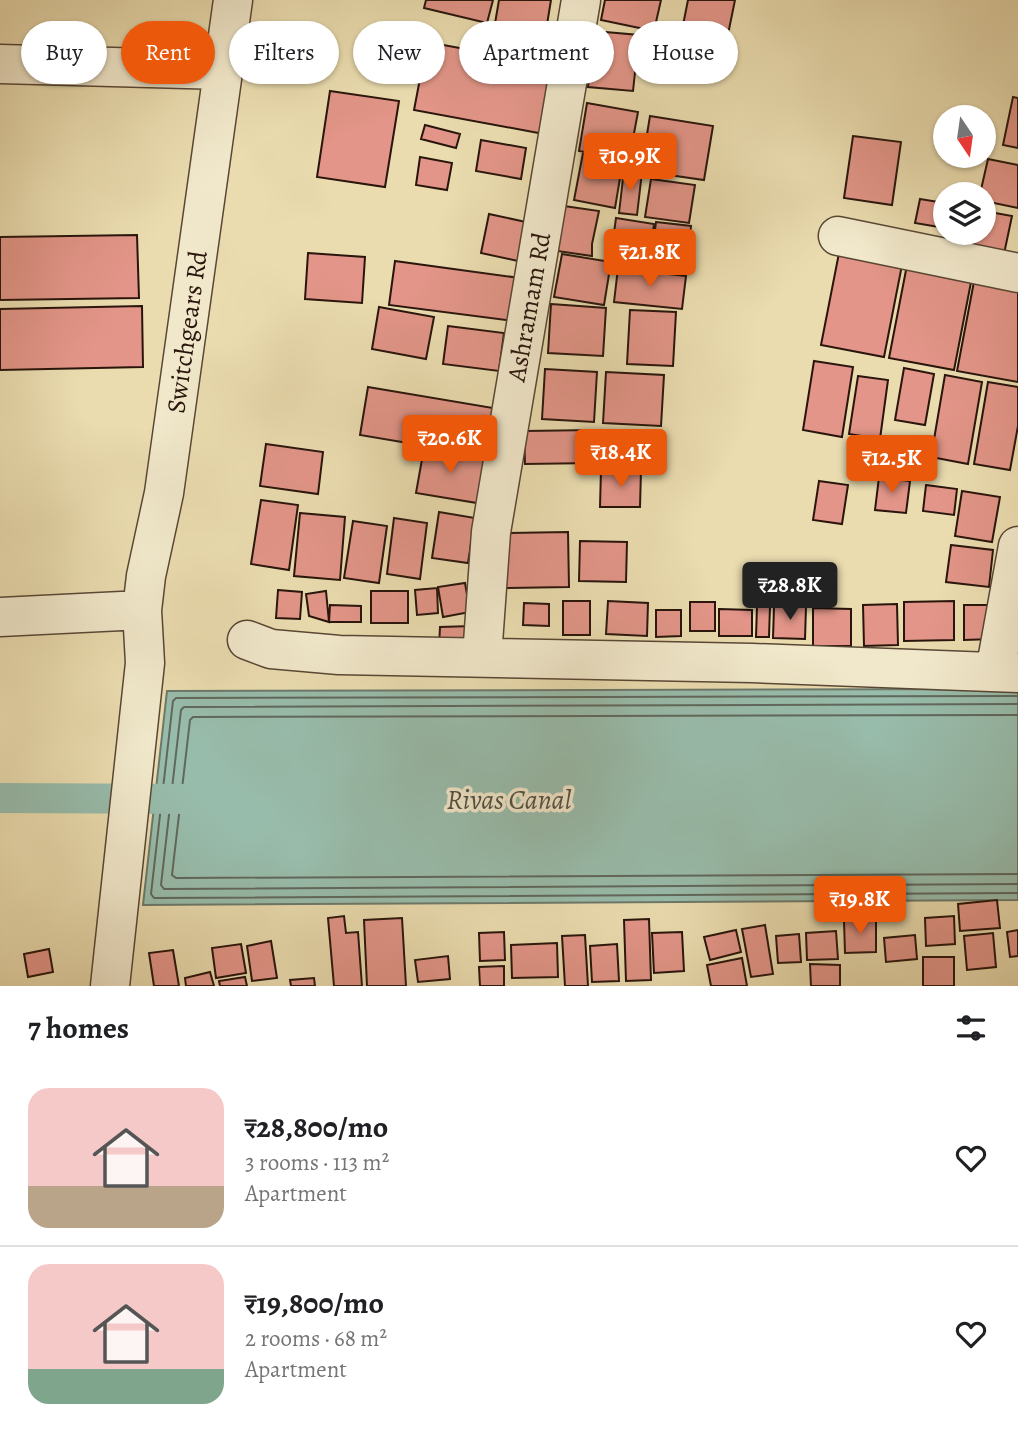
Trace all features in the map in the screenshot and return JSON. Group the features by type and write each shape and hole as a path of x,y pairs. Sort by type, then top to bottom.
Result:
{"street":[{"name":"Switchgears Rd","path":"110,986 145,663 142,610 146,576 164,493 233,0"},
{"name":"Ashramam Rd","path":"482,657 491,532 581,0"},
{"path":"0,64 224,70"},
{"path":"838,236 1018,274"},
{"path":"247,640 271,649 327,654 752,663 1007,673 1018,546"},
{"path":"0,617 142,610"}],"water":[{"path":"1018,689 1018,900 143,905 167,691"}],"building":[{"path":"426,0 493,0 488,21 424,8"},
{"path":"499,0 551,0 548,21 495,21"},
{"path":"605,0 661,0 656,21 628,21 628,26 601,20"},
{"path":"688,0 735,0 731,21 684,21"},
{"path":"614,33 628,34 628,84 634,84 633,91 588,87 588,84 614,84"},
{"path":"445,45 459,48 459,84 554,84 544,134 414,110 419,84 445,84"},
{"path":"330,91 399,101 385,187 317,177"},
{"path":"1013,97 1018,98 1018,148 1003,145"},
{"path":"587,103 638,112 629,160 579,151"},
{"path":"650,116 713,126 704,180 641,171"},
{"path":"425,125 460,134 456,148 421,139"},
{"path":"853,136 901,142 892,205 844,198"},
{"path":"481,140 526,148 521,179 476,171"},
{"path":"583,153 623,160 615,208 574,200"},
{"path":"420,157 452,163 447,190 416,185"},
{"path":"996,161 1018,165 1018,208 996,203 996,182 983,182 986,168 996,168"},
{"path":"624,170 642,172 637,215 619,213"},
{"path":"651,179 695,185 689,223 645,217"},
{"path":"920,199 933,201 933,226 915,223"},
{"path":"564,206 599,211 592,256 557,251"},
{"path":"996,213 1012,216 1004,254 968,249 969,245 996,245"},
{"path":"489,214 526,222 518,261 481,253"},
{"path":"616,218 654,224 648,267 610,262"},
{"path":"656,222 691,226 686,272 650,268"},
{"path":"137,235 139,298 0,300 0,237"},
{"path":"308,253 365,257 362,303 305,299"},
{"path":"839,253 902,265 884,357 821,345"},
{"path":"562,254 611,262 604,305 554,297"},
{"path":"395,261 520,278 514,321 389,305"},
{"path":"907,265 972,277 954,370 889,358"},
{"path":"618,268 686,276 682,309 614,302"},
{"path":"976,271 1018,279 1018,382 957,371"},
{"path":"551,304 606,308 603,356 548,353"},
{"path":"142,306 143,367 0,370 0,309"},
{"path":"379,307 434,317 426,359 372,349"},
{"path":"630,310 676,312 673,366 627,364"},
{"path":"448,326 504,333 499,371 443,364"},
{"path":"814,361 853,367 842,437 803,430"},
{"path":"904,368 934,374 925,425 895,420"},
{"path":"545,369 597,372 594,422 542,419"},
{"path":"606,372 664,375 661,426 603,423"},
{"path":"945,375 982,382 968,464 931,457"},
{"path":"858,376 888,380 880,439 849,434"},
{"path":"988,382 1018,387 1018,426 1010,470 974,464"},
{"path":"368,387 493,408 485,456 360,435"},
{"path":"594,430 594,463 525,464 524,431"},
{"path":"602,432 653,432 653,463 602,463"},
{"path":"266,444 323,452 318,494 260,486"},
{"path":"424,448 485,458 477,503 416,493"},
{"path":"601,470 641,470 640,507 600,507"},
{"path":"879,477 910,481 906,513 875,510"},
{"path":"819,481 848,485 842,524 813,520"},
{"path":"926,485 957,489 954,515 923,511"},
{"path":"962,491 1000,497 992,542 955,536"},
{"path":"261,500 298,505 289,570 251,564"},
{"path":"439,512 475,518 468,563 432,558"},
{"path":"300,513 345,517 340,580 294,576"},
{"path":"394,518 427,523 420,579 387,574"},
{"path":"353,521 387,526 379,583 344,578"},
{"path":"568,532 569,587 505,588 504,533"},
{"path":"580,541 627,542 626,582 579,581"},
{"path":"951,545 993,550 989,587 946,582"},
{"path":"465,583 470,612 443,617 438,587"},
{"path":"437,588 438,613 417,615 415,590"},
{"path":"278,590 302,592 300,619 276,618"},
{"path":"326,591 329,622 309,616 306,594"},
{"path":"371,591 408,591 408,623 371,623"},
{"path":"563,601 590,601 590,635 563,635"},
{"path":"608,601 648,603 647,636 606,634"},
{"path":"954,601 954,640 904,641 904,602"},
{"path":"690,602 715,602 715,631 690,631"},
{"path":"524,603 549,604 549,626 523,625"},
{"path":"897,604 898,645 864,646 863,605"},
{"path":"330,605 361,606 361,622 329,622"},
{"path":"964,605 993,605 993,639 964,640"},
{"path":"757,606 770,606 769,637 756,637"},
{"path":"774,606 806,607 805,639 773,638"},
{"path":"813,608 851,609 851,646 813,646"},
{"path":"719,609 752,610 752,636 719,636"},
{"path":"656,610 681,610 681,636 656,637"},
{"path":"472,626 469,649 439,648 440,627"},
{"path":"997,900 1000,928 960,931 958,904"},
{"path":"344,916 346,933 358,932 362,986 334,986 328,918"},
{"path":"954,916 955,944 926,946 925,918"},
{"path":"402,918 406,986 367,986 364,920"},
{"path":"649,919 651,980 626,981 624,920"},
{"path":"876,920 876,952 845,953 844,921"},
{"path":"765,925 773,974 751,977 742,929"},
{"path":"736,930 741,952 710,960 704,937"},
{"path":"1018,930 1018,956 1010,957 1007,932"},
{"path":"836,931 838,959 807,960 806,933"},
{"path":"504,932 505,960 480,961 479,933"},
{"path":"682,932 684,971 654,973 652,933"},
{"path":"993,933 996,967 967,970 964,936"},
{"path":"799,934 801,962 778,963 776,936"},
{"path":"585,935 588,986 565,986 562,936"},
{"path":"915,935 917,959 886,962 884,938"},
{"path":"271,941 277,978 252,981 247,946"},
{"path":"557,943 558,977 512,978 511,945"},
{"path":"241,944 246,973 216,978 212,948"},
{"path":"617,944 619,981 592,982 590,946"},
{"path":"49,949 53,972 28,977 24,954"},
{"path":"173,950 179,986 154,986 149,953"},
{"path":"448,956 450,979 418,982 415,960"},
{"path":"923,957 954,957 954,986 923,986"},
{"path":"742,958 747,986 711,986 707,965"},
{"path":"810,964 840,965 840,986 811,986"},
{"path":"504,966 504,986 480,986 479,967"},
{"path":"210,972 214,986 186,986 185,978"},
{"path":"245,977 247,986 220,986 219,981"},
{"path":"314,978 315,986 291,986 290,980"}],"waterway":[{"name":"Rivas Canal","path":"0,798 195,799"}]}
